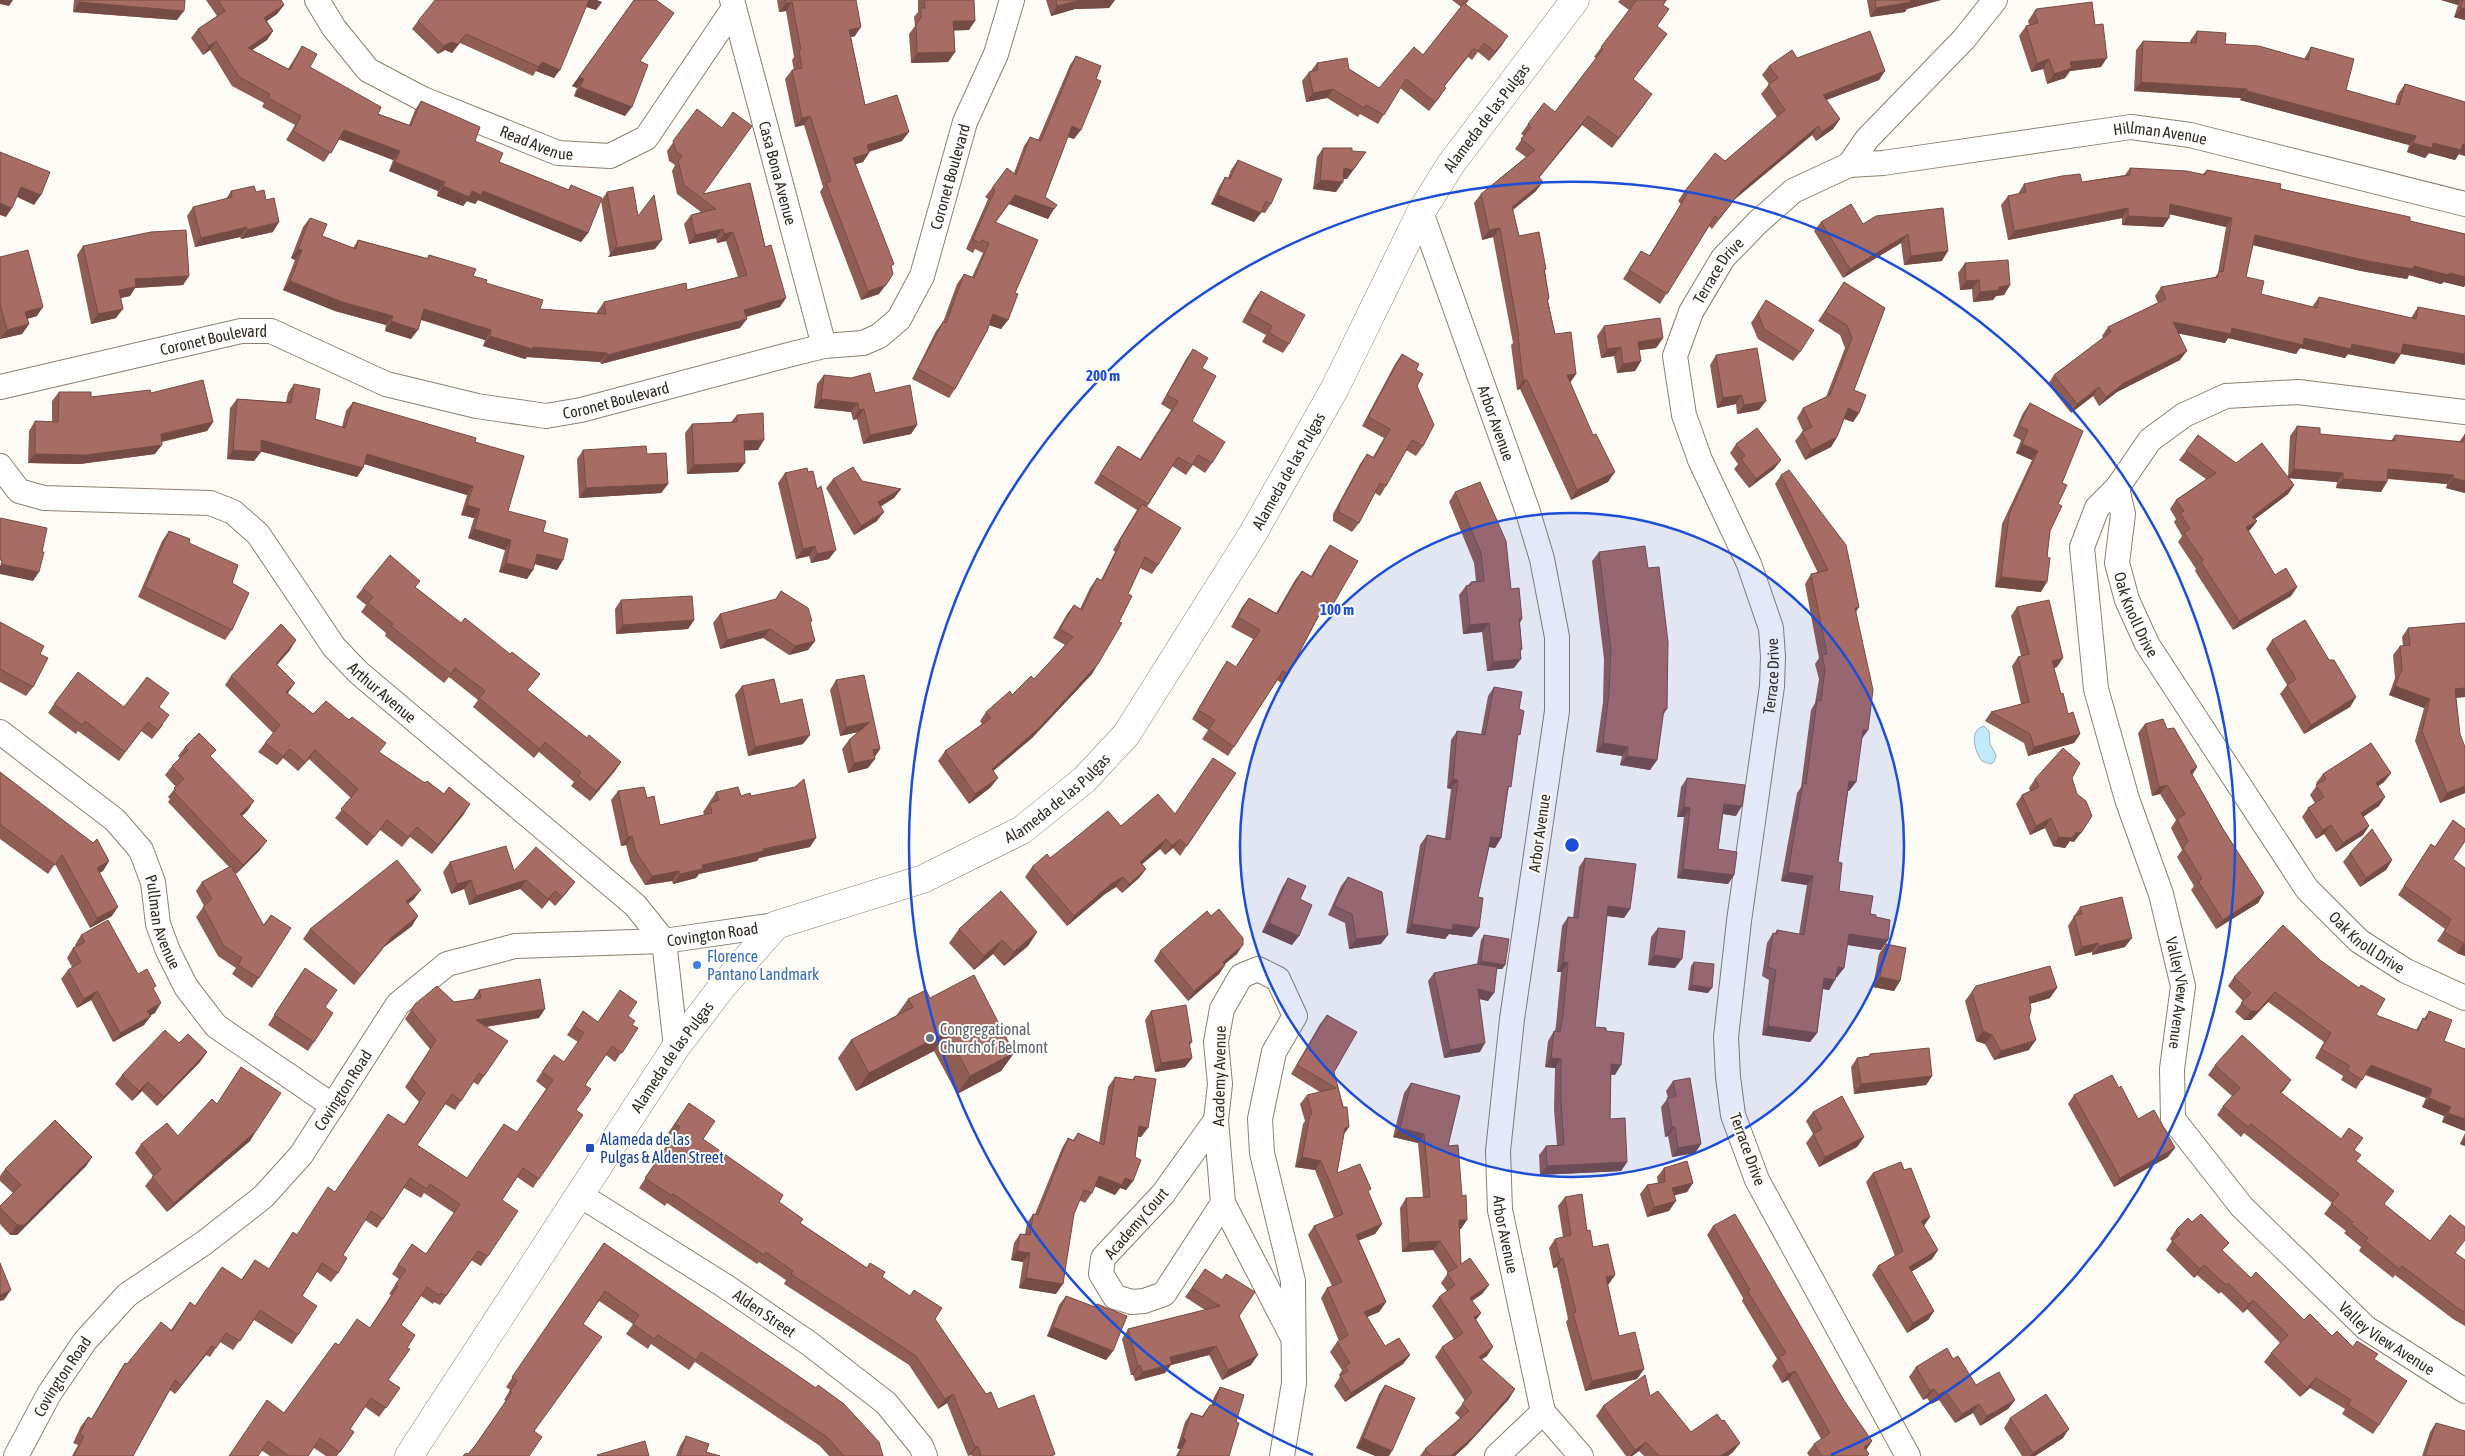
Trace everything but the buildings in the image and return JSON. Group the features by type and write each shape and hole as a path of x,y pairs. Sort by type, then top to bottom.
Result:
{"main road":[{"name":"Alameda de las Pulgas","path":"408,1456 676,1047 722,987 776,925 923,880 1022,830 1084,780 1126,735 1179,655 1257,526 1335,388 1421,212 1450,164 1575,0"}],"street":[{"name":"Read Avenue","path":"317,0 334,28 368,70 423,99 558,152 610,156 646,138 733,4"},
{"name":"Coronet Boulevard","path":"0,387 241,331 271,331 386,384 478,406 546,416 581,410 824,346 863,343 880,336 899,319 922,276 965,122 996,54 1012,0"},
{"name":"Terrace Drive","path":"1908,1456 1880,1408 1757,1180 1733,1115 1728,1077 1726,1037 1739,921 1772,686 1771,628 1749,564 1700,460 1684,415 1675,356 1691,312 1723,258 1757,223 1793,192 1849,165 1867,139 1964,39 1995,0"},
{"name":"Casa Bona Avenue","path":"733,4 824,346"},
{"name":"Hillman Avenue","path":"1849,165 1883,163 2132,128 2190,135 2465,204"},
{"name":"Arbor Avenue","path":"1421,212 1527,509 1542,559 1557,637 1557,711 1512,1019 1498,1151 1500,1210 1543,1412 1581,1456"},
{"path":"2117,488 2150,440 2184,415 2226,396 2298,392 2465,412"},
{"name":"Arthur Avenue","path":"0,466 19,491 44,498 210,503 233,512 258,534 334,647 359,673 635,905 664,941"},
{"name":"Oak Knoll Drive","path":"2117,488 2123,514 2117,563 2127,600 2147,644 2307,889 2359,941 2406,971 2465,998"},
{"name":"Valley View Avenue","path":"2117,488 2097,508 2082,547 2096,689 2127,799 2160,894 2183,986 2172,1069 2173,1120 2242,1207 2366,1328 2465,1391"},
{"name":"Pullman Avenue","path":"0,732 115,820 142,850 153,882 158,924 168,951 186,987 216,1026 333,1106"},
{"name":"Covington Road","path":"16,1456 49,1394 85,1342 127,1295 204,1243 263,1197 302,1155 398,1004 447,964 515,946 664,941 776,925"},
{"path":"664,941 676,1047"},
{"name":"Academy Avenue","path":"1282,1456 1294,1383 1292,1336 1293,1281 1262,1153 1260,1119 1274,1052 1295,1016 1278,979 1258,969 1241,976 1222,1009 1216,1042 1220,1084 1216,1120 1223,1202 1292,1336"},
{"name":"Academy Court","path":"1216,1120 1163,1194 1103,1258 1102,1274 1115,1297 1132,1302 1164,1294 1223,1202"},
{"name":"Alden Street","path":"580,1195 726,1286 810,1344 886,1403 921,1446 926,1456"},
{"path":"1497,1456 1543,1412"}],"water":[{"path":"1984,726 1989,731 1990,744 1996,755 1994,762 1990,764 1982,761 1974,742 1976,732"}],"place":[{"name":"Florence Pantano Landmark","path":"697,965"},
{"name":"Congregational Church of Belmont","path":"930,1038"},
{"name":"Alameda de las Pulgas & Alden Street","path":"590,1148"}]}
